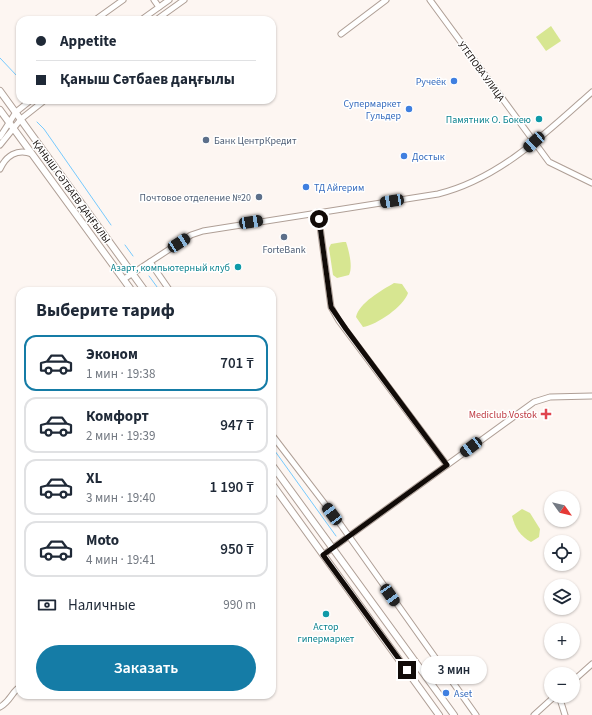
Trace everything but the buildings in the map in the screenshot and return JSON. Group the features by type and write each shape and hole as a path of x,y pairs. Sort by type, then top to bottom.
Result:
{"main road":[{"name":"ҚАНЫШ СӘТБАЕВ ДАҢҒЫЛЫ","path":"0,91 142,287"},
{"name":"ҚАНЫШ СӘТБАЕВ ДАҢҒЫЛЫ","path":"0,110 129,287"},
{"path":"276,471 454,715"},
{"path":"276,490 439,715"}],"street":[{"path":"101,16 122,0"},
{"path":"154,0 159,7"},
{"path":"147,16 169,0"},
{"path":"162,16 184,0"},
{"path":"341,34 386,0"},
{"name":"УТЕПОВА УЛИЦА","path":"430,0 549,162 592,183"},
{"path":"124,279 191,235 203,231 438,194 465,186 489,174 534,142 592,92"},
{"path":"0,137 16,112 26,104"},
{"path":"0,145 13,127 40,104"},
{"path":"0,169 8,157 14,153 21,151 33,155"},
{"path":"318,212 331,307 339,321 447,465"},
{"path":"150,262 167,287"},
{"path":"323,555 534,402 550,397 592,396"},
{"path":"276,440 349,537 476,715"},
{"path":"580,675 592,664"},
{"path":"0,707 10,701 16,689"},
{"path":"534,715 547,703"},
{"path":"561,703 565,715"}],"green space":[{"path":"551,26 561,41 546,51 536,37"},
{"path":"346,242 348,250 351,263 350,272 349,275 337,278 333,275 329,248 331,244"},
{"path":"394,283 402,284 408,293 401,304 382,319 363,327 356,317 358,312 372,297"},
{"path":"522,509 530,513 540,529 539,537 531,542 518,531 512,516"}],"waterway":[{"path":"0,58 16,75"},
{"path":"37,122 44,129 111,225"},
{"path":"125,245 133,256"},
{"path":"149,276 157,287"},
{"path":"276,453 336,536"}],"place":[{"name":"Ручеёк","path":"454,81"},
{"name":"Супермаркет Гульдер","path":"409,109"},
{"name":"Памятник О. Бокею","path":"539,119"},
{"name":"Банк ЦентрКредит","path":"206,140"},
{"name":"Достык","path":"404,156"},
{"name":"ТД Айгерим","path":"306,187"},
{"name":"Почтовое отделение №20","path":"259,197"},
{"name":"ForteBank","path":"284,237"},
{"name":"Азарт, компьютерный клуб","path":"238,267"},
{"name":"Mediclub Vostok","path":"546,414"},
{"name":"Астор гипермаркет","path":"326,614"},
{"name":"Aset","path":"446,693"}],"route":[{"path":"319,219 331,307 339,321 447,465 323,555 407,670"}]}
